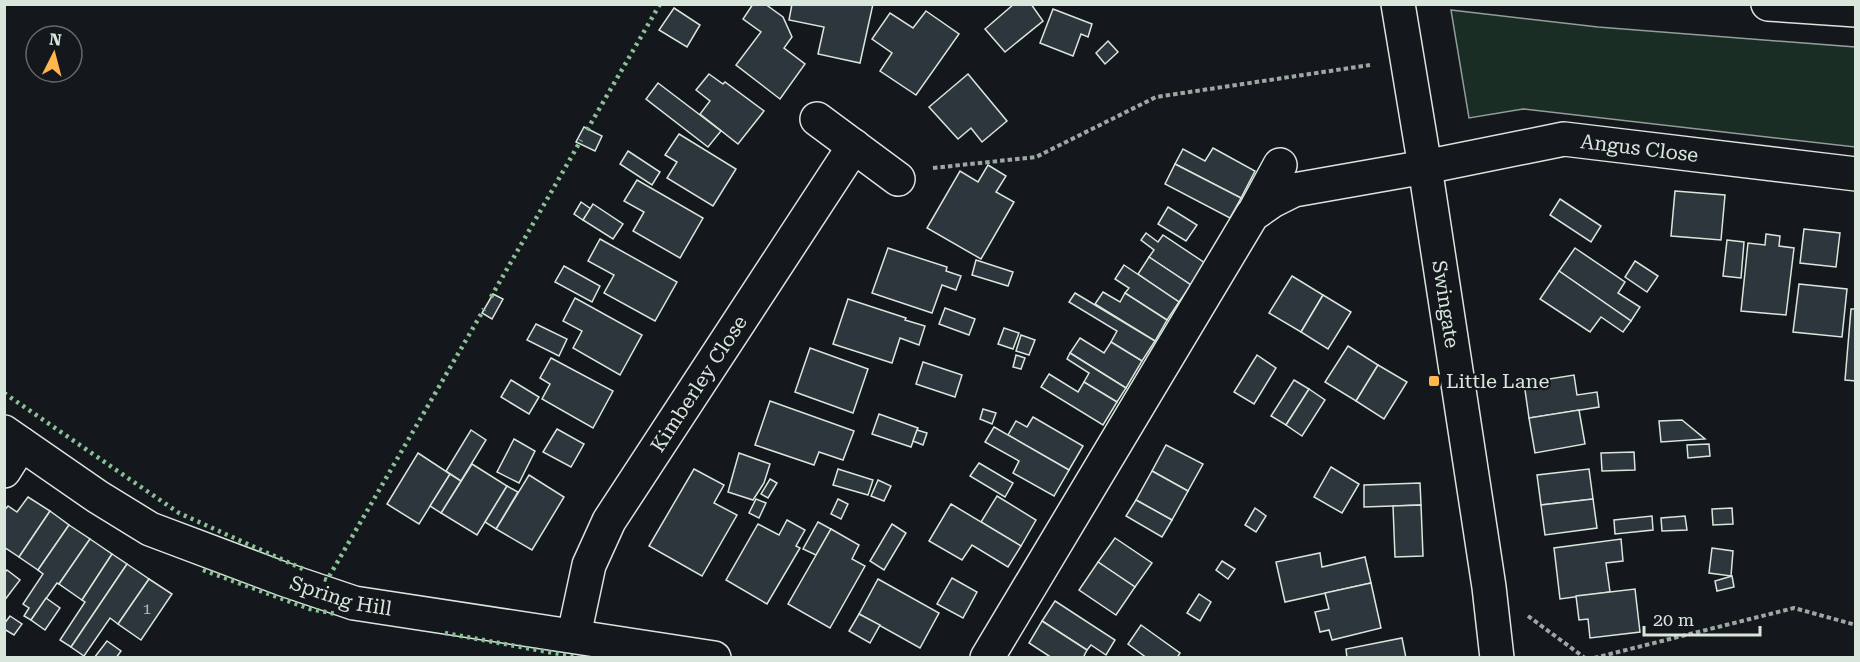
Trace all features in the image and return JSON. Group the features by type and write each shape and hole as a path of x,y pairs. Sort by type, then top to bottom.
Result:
{"main road":[{"name":"Swingate","path":"1398,4 1489,587 1497,657"},
{"path":"1768,4 1856,10"},
{"path":"817,119 898,178"},
{"name":"Angus Close","path":"1425,167 1564,139 1856,174"},
{"name":"Kimberley Close","path":"573,635 589,565 609,521 854,146"},
{"path":"987,657 1280,165"},
{"path":"1252,215 1272,201 1294,190 1425,167"},
{"name":"Spring Hill","path":"10,449 150,529 354,603 714,657"}],"path":[{"path":"898,178 919,170 1036,157 1156,97 1407,59"},
{"path":"1489,587 1585,657"},
{"path":"1594,657 1794,608 1856,625"}],"green space":[{"path":"1451,10 1598,27 1855,47 1855,147 1523,109 1469,118"}],"building":[{"path":"753,4 765,4 783,17 792,37 784,48 805,64 780,99 736,65 761,32 743,19"},
{"path":"792,4 873,4 860,63 818,54 824,27 789,20"},
{"path":"1014,4 1031,4 1043,21 1005,52 985,29"},
{"path":"674,8 700,25 687,47 659,30"},
{"path":"1053,9 1092,24 1088,37 1081,34 1073,56 1040,43"},
{"path":"926,11 959,34 916,95 880,71 892,53 872,39 890,13 913,28"},
{"path":"1108,41 1118,52 1105,64 1096,53"},
{"path":"709,74 723,84 725,82 764,111 738,144 700,114 710,101 696,90"},
{"path":"968,74 1007,121 982,142 971,128 958,139 929,107"},
{"path":"658,83 721,131 708,147 646,99"},
{"path":"584,127 602,136 595,151 576,142"},
{"path":"679,134 736,169 713,206 667,178 677,162 665,155"},
{"path":"1213,148 1255,171 1241,198 1175,164 1183,149 1205,161"},
{"path":"628,151 660,172 652,185 620,164"},
{"path":"1175,164 1241,198 1230,218 1165,184"},
{"path":"988,165 1006,176 996,192 1014,202 981,259 927,228 960,171 978,182"},
{"path":"637,180 703,218 680,258 633,231 644,212 624,201"},
{"path":"1675,191 1725,195 1721,240 1671,236"},
{"path":"1560,199 1601,226 1591,242 1550,215"},
{"path":"581,202 591,209 583,220 574,214"},
{"path":"593,204 623,224 613,239 583,220"},
{"path":"1168,207 1197,225 1186,241 1158,224"},
{"path":"1804,229 1840,233 1836,267 1800,263"},
{"path":"1146,233 1158,242 1163,235 1205,263 1191,285 1149,257 1154,250 1141,240"},
{"path":"1766,234 1780,236 1779,246 1794,248 1786,315 1741,311 1748,243 1765,245"},
{"path":"600,239 677,282 655,321 604,293 614,275 588,261"},
{"path":"1727,240 1744,242 1741,278 1723,276"},
{"path":"888,248 947,267 946,271 961,276 956,290 942,285 932,313 872,293"},
{"path":"1575,248 1625,282 1618,293 1640,307 1631,321 1559,271"},
{"path":"1149,257 1191,285 1179,302 1138,274"},
{"path":"976,260 1013,272 1008,286 972,275"},
{"path":"1635,261 1658,276 1647,292 1625,277"},
{"path":"1124,265 1179,302 1167,320 1125,293 1129,288 1115,279"},
{"path":"564,266 600,286 592,302 555,282"},
{"path":"1559,271 1631,321 1623,332 1601,317 1590,332 1540,299"},
{"path":"1292,276 1323,295 1301,332 1269,313"},
{"path":"1799,284 1847,289 1842,337 1793,332"},
{"path":"1103,292 1120,302 1125,293 1167,320 1155,341 1095,304"},
{"path":"1075,293 1155,341 1142,361 1111,342 1117,331 1069,302"},
{"path":"493,294 503,299 492,319 482,313"},
{"path":"1323,295 1351,312 1328,349 1301,332"},
{"path":"575,298 642,335 620,375 573,348 582,331 563,321"},
{"path":"848,299 925,326 919,345 900,338 892,363 833,344"},
{"path":"945,308 975,319 969,335 939,324"},
{"path":"1851,309 1856,309 1856,381 1845,380"},
{"path":"536,324 567,339 559,356 527,340"},
{"path":"1004,328 1019,333 1013,349 998,344"},
{"path":"1021,335 1035,340 1029,355 1016,351"},
{"path":"1080,338 1104,353 1111,342 1142,361 1126,388 1070,353"},
{"path":"1348,346 1378,365 1356,401 1325,382"},
{"path":"810,348 868,369 853,413 795,392"},
{"path":"1070,353 1126,388 1117,402 1084,382 1089,373 1067,359"},
{"path":"1016,355 1025,358 1021,369 1013,367"},
{"path":"1257,355 1276,368 1254,404 1234,392"},
{"path":"551,358 613,391 593,428 542,399 550,384 540,378"},
{"path":"923,362 962,375 955,397 916,384"},
{"path":"1378,365 1407,382 1384,419 1356,401"},
{"path":"1049,374 1078,392 1084,382 1117,402 1103,425 1041,387"},
{"path":"1574,375 1577,395 1597,392 1599,407 1529,418 1524,383"},
{"path":"511,380 539,397 529,414 501,397"},
{"path":"1294,380 1309,389 1286,425 1271,416"},
{"path":"1309,389 1325,400 1302,436 1286,425"},
{"path":"770,401 854,431 843,460 819,452 814,465 755,445"},
{"path":"983,409 996,413 992,424 980,419"},
{"path":"1579,410 1585,444 1535,453 1529,418"},
{"path":"879,414 918,428 911,447 872,434"},
{"path":"1033,417 1083,446 1069,470 1008,435 1016,421 1027,427"},
{"path":"1682,420 1705,439 1661,442 1659,421"},
{"path":"994,427 1069,470 1054,496 1013,473 1019,461 985,442"},
{"path":"557,429 584,444 571,467 543,452"},
{"path":"471,430 486,440 461,481 446,471"},
{"path":"917,430 927,433 923,445 913,441"},
{"path":"514,439 535,451 519,483 497,472"},
{"path":"1709,444 1710,456 1688,458 1687,445"},
{"path":"1166,445 1203,464 1188,491 1152,471"},
{"path":"1634,452 1635,470 1602,471 1601,453"},
{"path":"418,453 450,474 419,524 387,504"},
{"path":"739,453 770,464 764,483 753,500 728,492"},
{"path":"979,463 1013,483 1005,497 970,476"},
{"path":"472,464 507,486 477,535 441,513"},
{"path":"1331,467 1359,484 1342,513 1314,497"},
{"path":"694,469 724,485 714,503 737,515 702,576 649,546"},
{"path":"838,469 873,480 868,495 833,485"},
{"path":"1589,469 1593,499 1541,505 1537,475"},
{"path":"1152,471 1188,491 1172,520 1136,500"},
{"path":"450,474 461,481 441,513 430,506"},
{"path":"529,475 564,497 532,550 496,529"},
{"path":"770,479 777,483 768,498 761,494"},
{"path":"878,480 891,486 884,501 871,496"},
{"path":"1420,483 1421,505 1364,507 1364,485"},
{"path":"507,486 518,492 496,529 485,522"},
{"path":"997,496 1036,520 1021,546 981,522"},
{"path":"28,497 50,511 19,557 4,547 4,511 8,506 17,512"},
{"path":"756,499 766,503 759,518 749,513"},
{"path":"838,499 848,504 841,519 831,514"},
{"path":"1593,499 1597,528 1545,535 1541,505"},
{"path":"1136,500 1172,520 1162,537 1126,516"},
{"path":"951,504 1021,546 1008,567 972,545 962,560 929,541"},
{"path":"1421,505 1423,556 1395,557 1393,506"},
{"path":"1255,508 1266,516 1256,532 1245,525"},
{"path":"1732,508 1733,524 1713,525 1712,509"},
{"path":"50,511 69,525 38,570 19,557"},
{"path":"1652,516 1653,530 1615,534 1614,520"},
{"path":"1685,516 1687,530 1662,531 1661,518"},
{"path":"787,520 805,530 796,546 800,548 767,604 726,580 758,524 779,535"},
{"path":"818,522 831,529 816,555 803,549"},
{"path":"892,524 906,533 884,570 870,561"},
{"path":"69,525 90,539 31,620 24,616 29,608 23,604 43,574 38,570"},
{"path":"831,529 859,545 852,559 865,566 830,628 788,604"},
{"path":"1115,538 1152,563 1135,587 1098,562"},
{"path":"90,539 112,554 82,600 59,584"},
{"path":"1621,539 1623,561 1606,563 1610,592 1560,599 1554,548"},
{"path":"1712,548 1733,551 1731,576 1709,573"},
{"path":"1320,553 1322,567 1365,557 1371,583 1285,602 1276,562"},
{"path":"112,554 127,564 71,647 60,640 85,602 82,600"},
{"path":"1222,561 1235,569 1228,579 1216,570"},
{"path":"1098,562 1135,587 1116,615 1079,590"},
{"path":"127,564 149,579 118,624 110,618 84,656 71,647"},
{"path":"7,570 20,580 4,601 4,573"},
{"path":"1732,576 1734,587 1717,591 1715,581"},
{"path":"952,578 977,592 963,618 937,604"},
{"path":"149,579 172,594 141,640 118,624"},
{"path":"878,579 939,613 920,648 859,614"},
{"path":"1371,583 1381,628 1332,640 1329,630 1320,632 1315,612 1329,609 1325,593"},
{"path":"1635,589 1640,632 1590,638 1588,619 1579,620 1576,596"},
{"path":"1199,594 1211,602 1200,621 1187,613"},
{"path":"46,598 60,608 45,630 31,620"},
{"path":"1055,601 1115,640 1106,655 1091,645 1087,650 1042,621"},
{"path":"859,614 880,625 870,643 849,631"},
{"path":"10,616 22,624 14,635 4,629 4,624"},
{"path":"1042,621 1087,650 1083,658 1052,658 1029,643"},
{"path":"1141,625 1180,653 1177,658 1147,658 1128,644"},
{"path":"1402,638 1406,658 1347,658 1346,649"},
{"path":"107,641 121,651 116,658 94,658"}],"hedge":[{"path":"587,130 660,4"},
{"path":"491,297 581,140"},
{"path":"324,579 327,580 484,309"},
{"path":"4,393 179,513 303,569"},
{"path":"203,570 310,609 336,614"},
{"path":"445,633 581,658"}],"place":[{"name":"Little Lane","path":"1434,381"}]}
